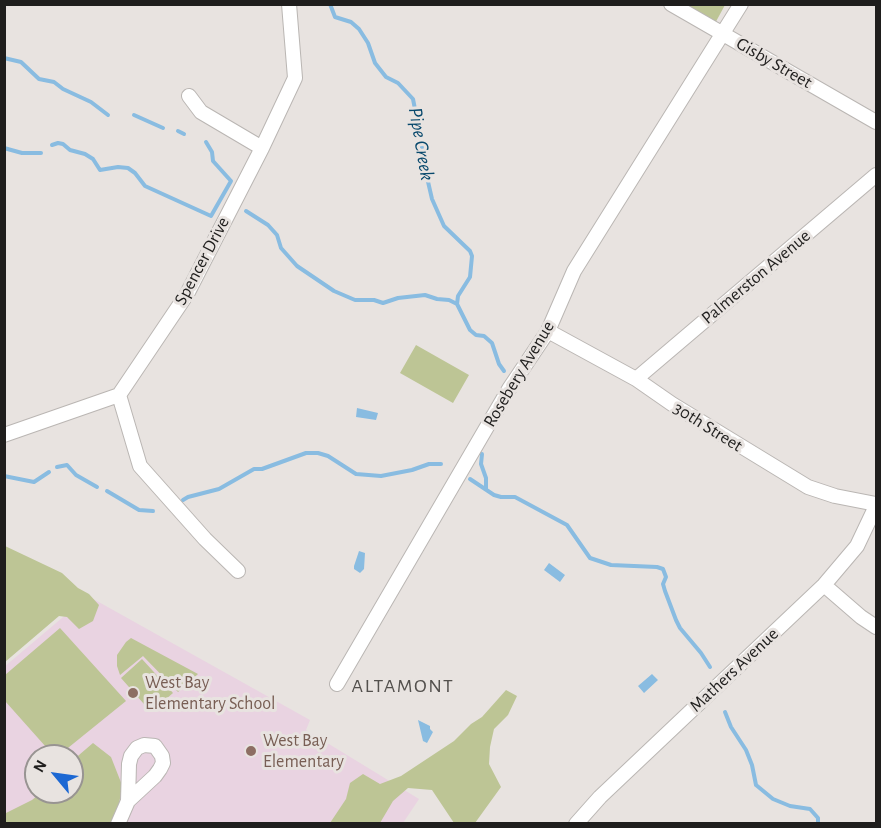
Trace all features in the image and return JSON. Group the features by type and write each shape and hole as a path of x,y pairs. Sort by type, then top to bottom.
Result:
{"street":[{"name":"Spencer Drive","path":"119,395 187,294 295,78 289,4"},
{"name":"Gisby Street","path":"671,4 876,122"},
{"name":"Rosebery Avenue","path":"337,684 509,389 548,331 574,271 741,4"},
{"path":"189,96 201,112 262,148"},
{"name":"Palmerston Avenue","path":"636,379 876,175"},
{"name":"30th Street","path":"548,331 636,379 672,404 808,487 876,505"},
{"path":"4,435 119,395 140,466 205,539 238,571"},
{"name":"Mathers Avenue","path":"576,824 600,797 824,585 857,546 871,522 876,505"},
{"path":"824,585 876,627"},
{"path":"118,824 128,801"}],"shaded area":[{"name":"West Bay Elementary School","path":"88,596 310,720 306,730 419,799 403,823 5,823 4,667"}],"green space":[{"path":"671,5 725,5 713,27"},
{"path":"416,345 469,375 453,403 400,373"},
{"path":"5,546 62,573 99,605 93,621 79,629 67,617 59,616 5,662"},
{"path":"60,628 126,701 73,744 43,744 5,701 5,675"},
{"path":"131,638 198,674 178,692 143,656 120,675 117,655"},
{"path":"142,659 173,693 151,712 121,678"},
{"path":"506,690 517,696 508,715 494,729 489,764 501,787 475,823 454,823 432,790 408,788 393,801 380,823 330,823 346,799 350,783 363,774 380,784 401,776 454,741 471,724 482,717"},
{"path":"93,743 111,757 122,785 119,805 112,823 5,823 4,814 24,804 84,804 84,751"}],"water":[{"path":"357,408 378,413 376,420 356,417"},
{"path":"359,551 365,553 364,569 360,573 354,569"},
{"path":"549,563 565,575 560,582 544,570"},
{"path":"652,674 658,680 644,693 638,686"},
{"path":"418,720 430,726 433,732 427,743 423,741"}],"waterway":[{"name":"Pipe Creek","path":"330,4 335,17 351,22 359,29 368,43 375,63 386,77 398,83 413,99 422,145 421,162 432,199 444,226 470,251 472,256 470,277 458,296 457,304"},
{"name":"Pipe Creek","path":"4,58 21,62 39,79 54,82 63,89 91,102 108,115"},
{"name":"Pipe Creek","path":"134,115 163,128"},
{"name":"Pipe Creek","path":"178,131 184,134"},
{"path":"52,145 63,144 70,150 85,154 93,159 100,170 128,168 145,186 211,216 231,181 213,161 212,152 206,142"},
{"path":"4,148 22,153 41,153"},
{"name":"Pipe Creek","path":"246,211 268,225 277,235 281,248 297,266 334,291 355,300 374,300 383,303 398,298 425,295 457,304 470,330 476,335 484,336 492,343 499,364 504,371"},
{"name":"Pipe Creek","path":"183,500 219,489 254,469 262,469 306,453 328,456 356,474 381,476 429,464 441,464"},
{"name":"Pipe Creek","path":"482,454 481,464 486,478 486,489"},
{"name":"Pipe Creek","path":"57,467 67,465 76,475 97,487"},
{"name":"Pipe Creek","path":"4,476 34,482 49,472"},
{"name":"Pipe Creek","path":"470,479 494,495 515,497 567,525 590,558 611,565 663,569 666,577 663,584 676,620 710,667"},
{"name":"Pipe Creek","path":"107,491 139,510 153,511"},
{"name":"Pipe Creek","path":"725,712 731,727 746,750 756,785 773,799 790,806 810,809 818,818 818,824"}],"place":[{"name":"West Bay Elementary School","path":"133,693"},
{"name":"West Bay Elementary","path":"251,751"}],"district":[{"name":"ALTAMONT","path":"403,686"}]}
